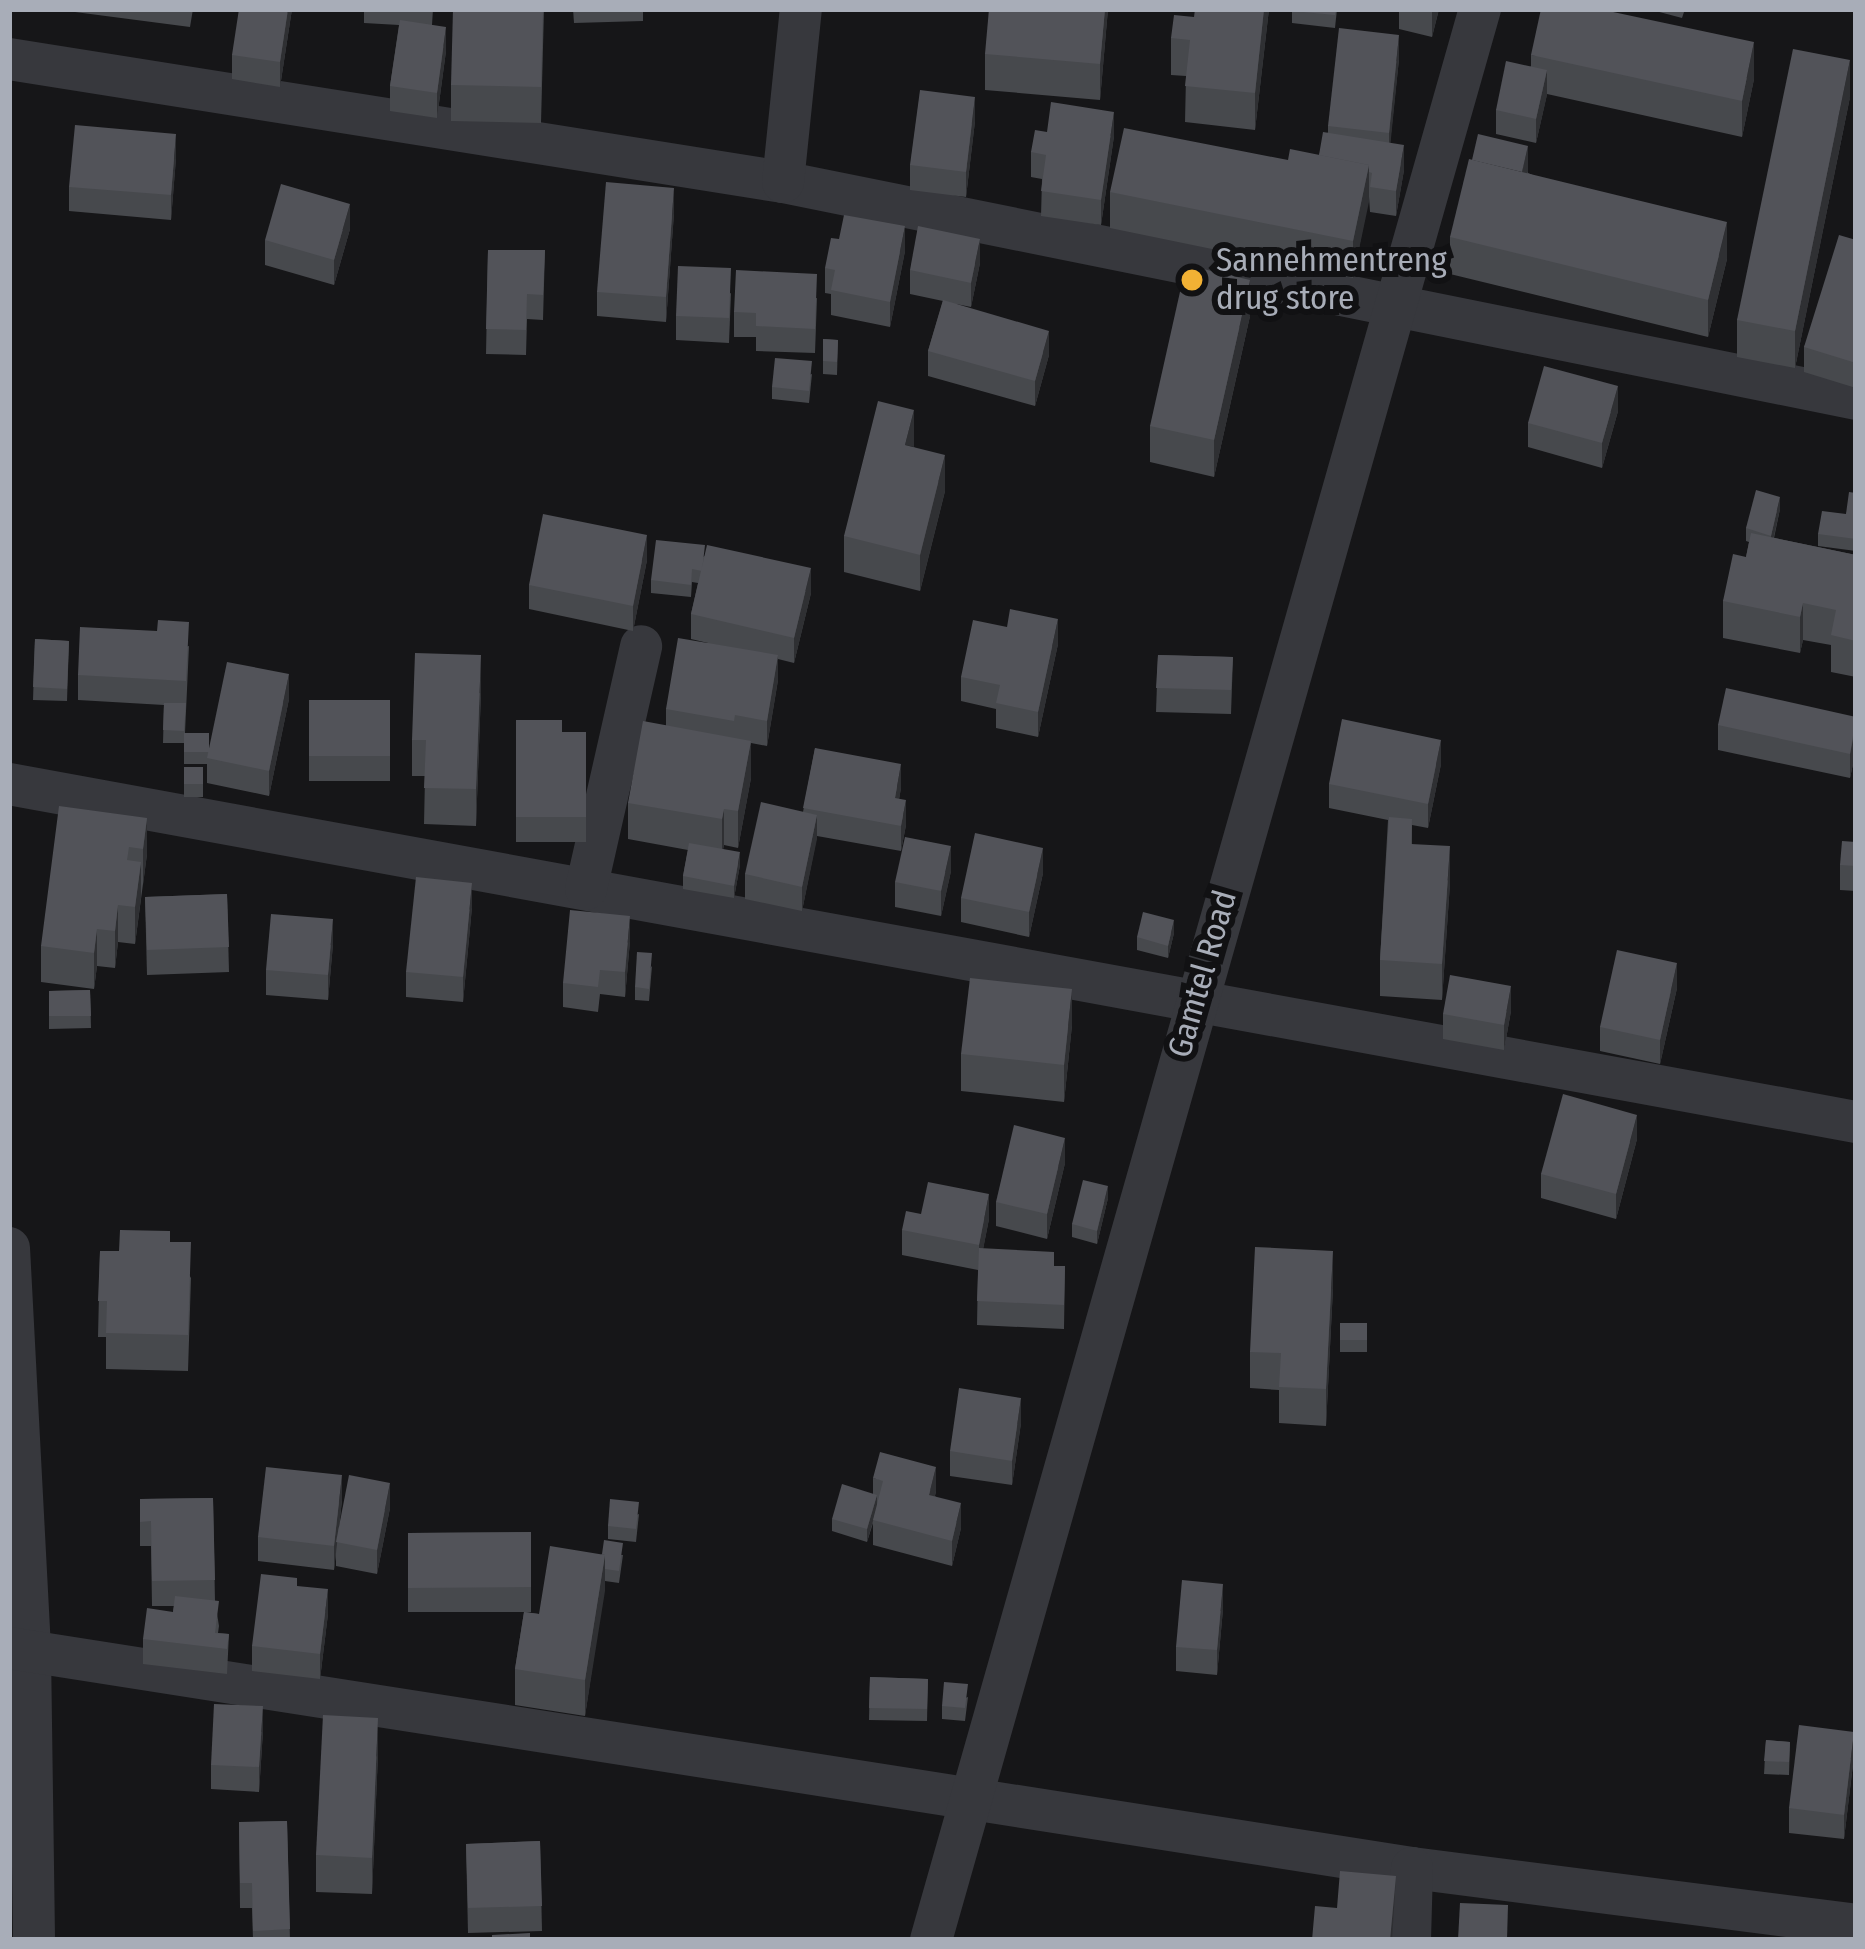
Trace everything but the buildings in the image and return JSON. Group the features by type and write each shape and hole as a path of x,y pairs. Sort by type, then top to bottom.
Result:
{"street":[{"path":"783,182 801,9"},
{"name":"Gamtel Road","path":"931,1940 1480,9"},
{"path":"9,58 783,182 1856,399"},
{"path":"586,890 641,646"},
{"path":"9,784 1856,1122"},
{"path":"9,1248 19,1650 34,1940"},
{"path":"19,1650 1412,1868 1856,1925"},
{"path":"1409,1940 1412,1868"}],"place":[{"name":"Sannehmentreng drug store","path":"1192,280"}]}
